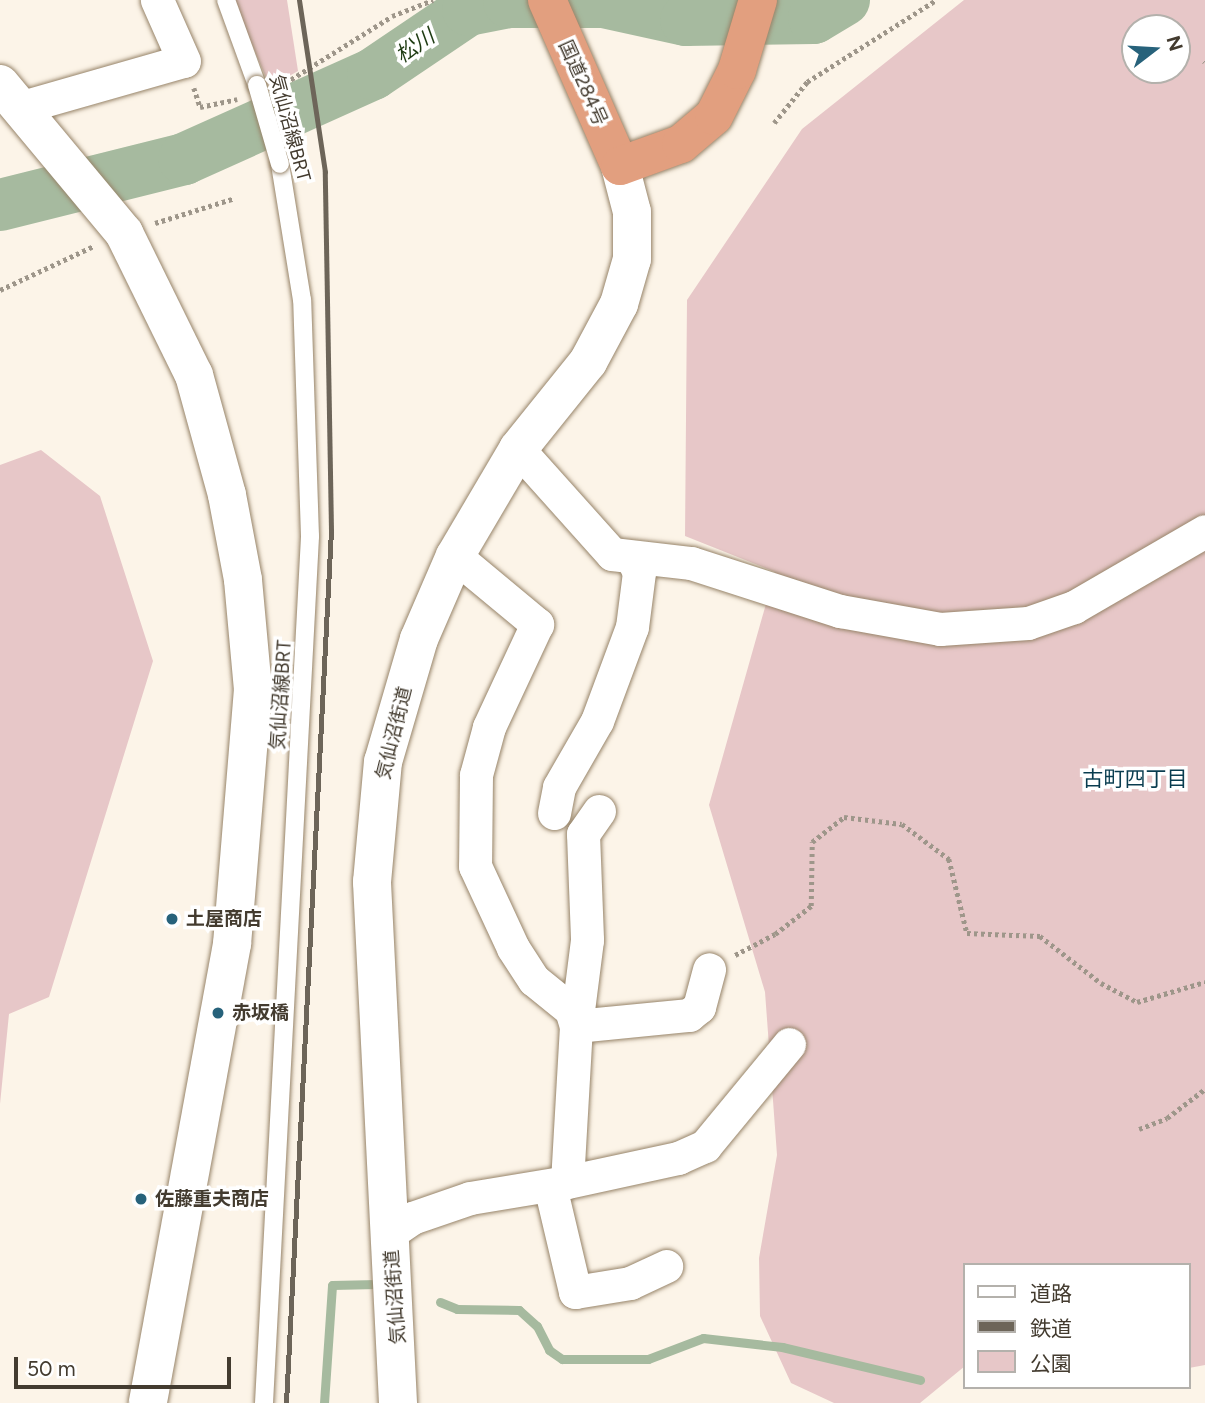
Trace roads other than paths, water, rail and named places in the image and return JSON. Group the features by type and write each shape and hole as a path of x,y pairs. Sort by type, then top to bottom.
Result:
{"highway":[{"name":"国道284号","path":"547,0 620,166"},
{"path":"620,166 681,144 714,116 737,70 758,0"}],"street":[{"path":"148,1403 232,944 253,689 243,580 227,495 194,375 124,233 11,95 184,61 157,0"},
{"name":"気仙沼街道","path":"398,1403 372,882 383,762 419,639 455,556 518,449 588,362 619,304 632,259 632,212 620,166"},
{"path":"518,449 612,554 691,563 840,611 940,629 994,629 1028,623 1074,607 1205,531"},
{"path":"455,556 537,624 489,727 476,775 475,866 495,916 527,970 571,1010 576,1026"},
{"path":"554,813 559,787 597,721 632,627 639,572 632,558"},
{"path":"599,811 583,834 587,940 558,1184 575,1292 630,1283 666,1266"},
{"path":"576,1026 689,1016 699,1007 709,969"},
{"path":"390,1233 412,1218 470,1198 558,1184 678,1158 705,1146 789,1044"}],"lane":[{"name":"気仙沼線BRT","path":"226,0 257,85 281,164 302,300 310,536 264,1403"}],"waterway":[{"name":"松川","path":"0,205 184,159 373,74 468,10 509,2 604,2 686,20 814,18 844,0"},
{"path":"324,1403 332,1285 377,1284"},
{"path":"440,1302 457,1309 519,1310 537,1326 549,1350 562,1359 648,1359 703,1338 782,1347 920,1380"}],"railway":[{"path":"286,1403 331,530 325,172 299,0"}],"place":[{"name":"土屋商店","path":"172,919"},
{"name":"赤坂橋","path":"218,1013"},
{"name":"佐藤重夫商店","path":"141,1199"}],"district":[{"name":"古町四丁目","path":"1135,779"}]}
